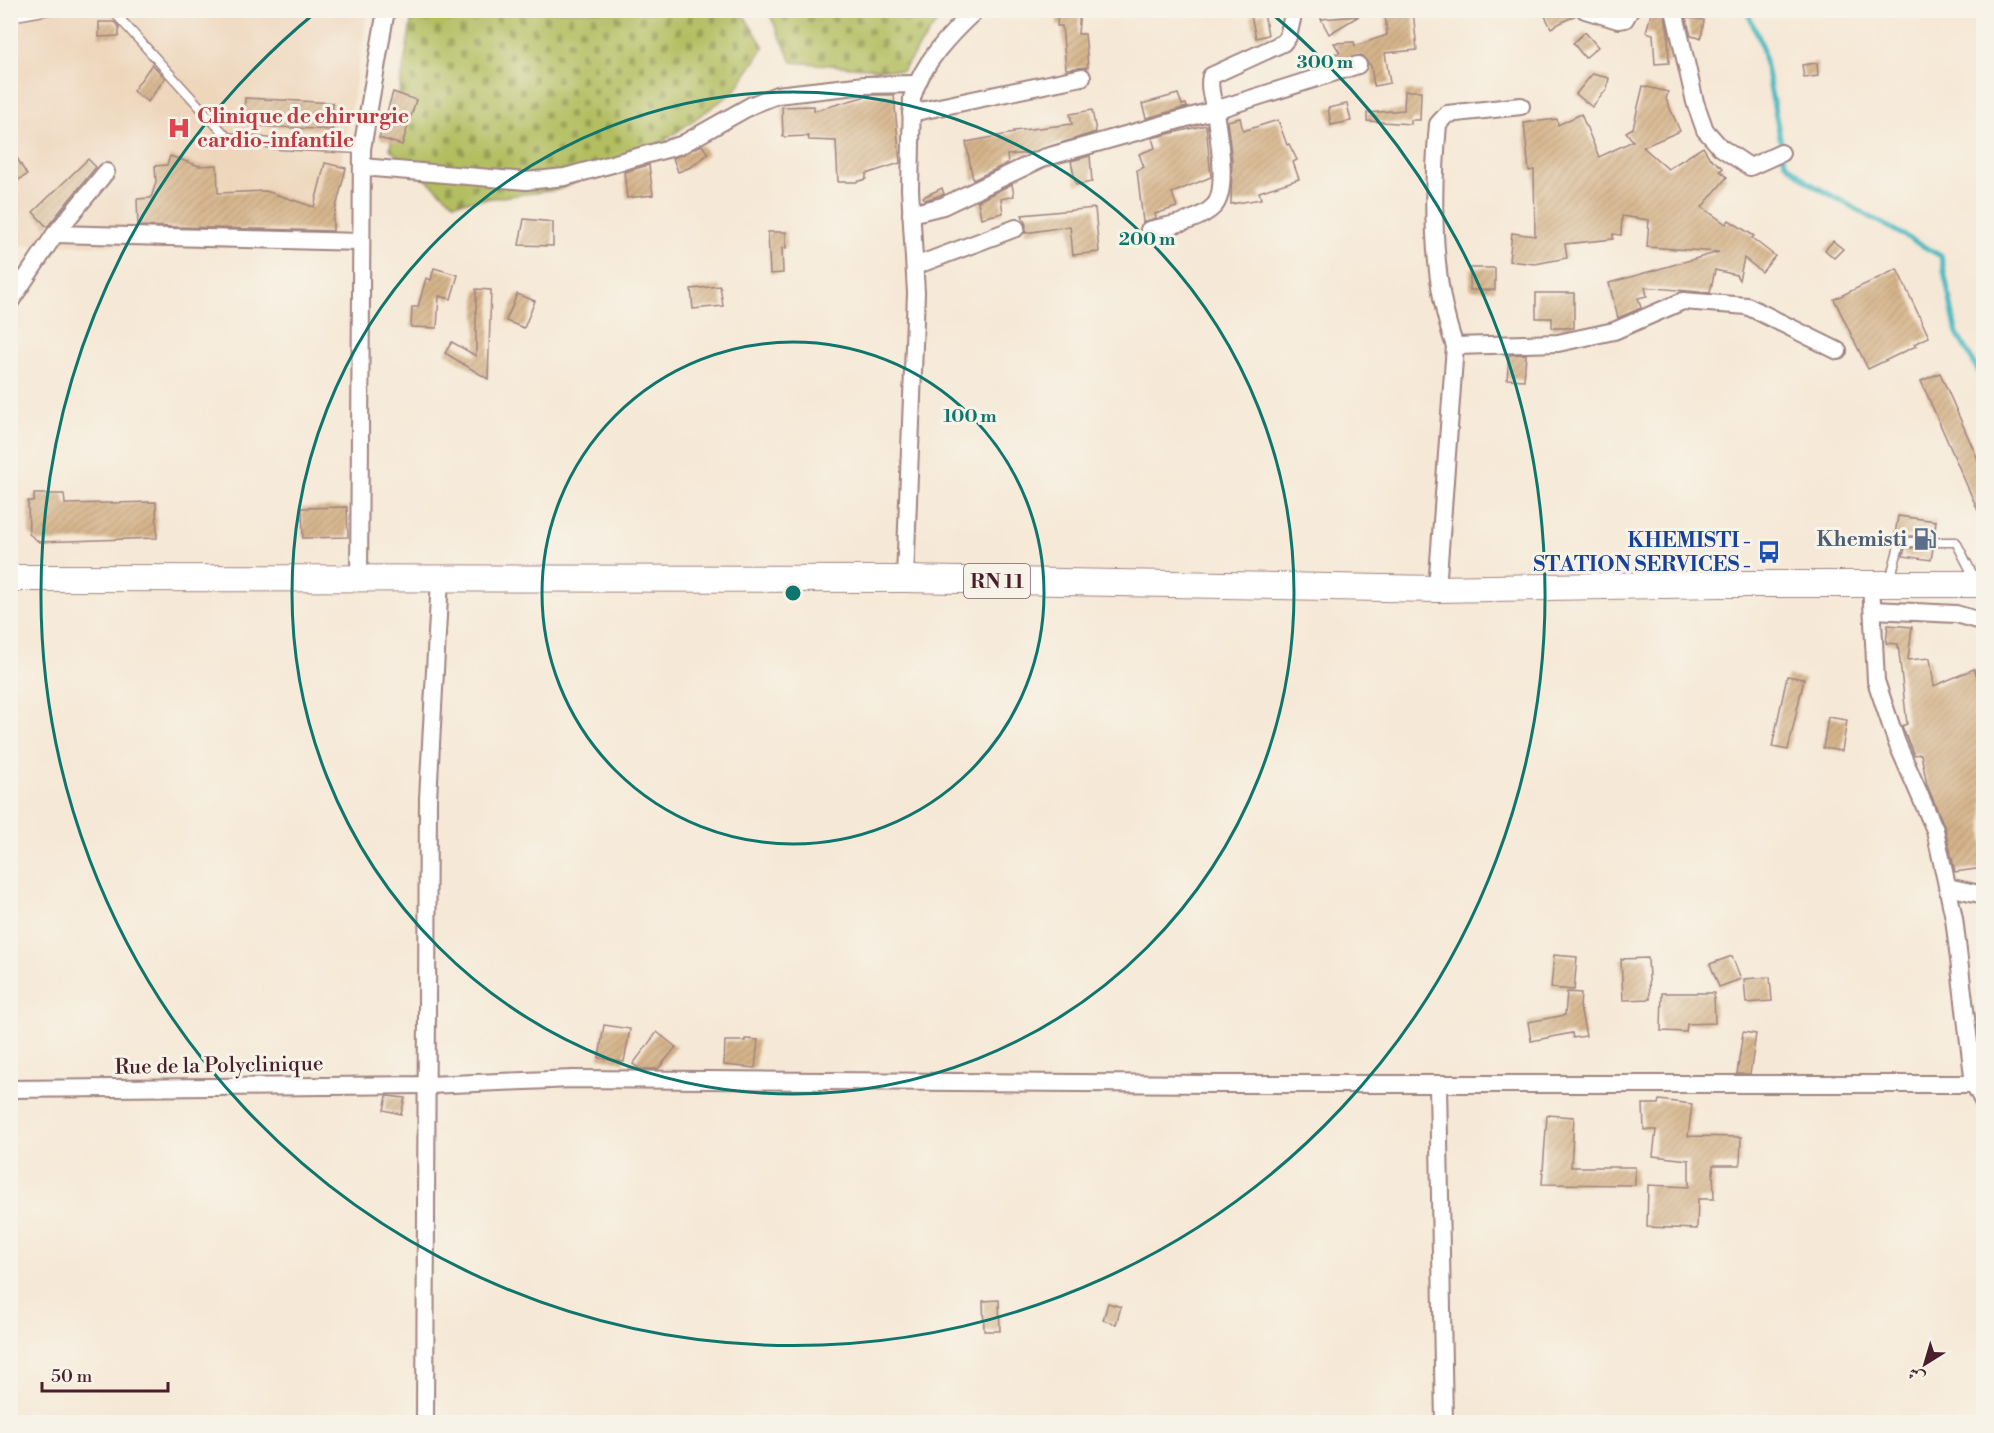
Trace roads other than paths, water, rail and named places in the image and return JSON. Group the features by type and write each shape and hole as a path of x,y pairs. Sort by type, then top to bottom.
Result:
{"main road":[{"name":"RN 11","path":"10,578 905,579 1437,589 1880,583 1980,584"}],"street":[{"path":"359,579 362,167 386,10"},
{"path":"905,579 916,293 911,214 911,113 916,84 933,56 976,10"},
{"path":"1149,230 1204,213 1220,196 1222,184 1215,110 1209,83 1211,76 1283,43 1288,37 1294,10"},
{"path":"1585,10 1618,20 1625,19 1630,10"},
{"path":"1674,10 1695,102 1705,130 1720,147 1750,167 1781,153"},
{"path":"911,214 943,206 1042,158 1215,110 1359,66"},
{"path":"911,113 1082,77"},
{"path":"362,167 526,181 565,177 681,145 752,105 777,95 865,85 916,84"},
{"path":"1437,589 1455,346 1446,319 1439,268 1436,214 1438,124 1447,114 1521,106"},
{"path":"10,302 55,234 106,172"},
{"path":"915,266 1016,228"},
{"path":"55,234 360,242"},
{"path":"1455,346 1558,343 1614,331 1683,301 1747,306 1838,351"},
{"path":"425,1422 428,799 440,579"},
{"path":"1880,583 1872,610 1876,681 1897,743 1935,830 1954,918 1974,1084 1983,1103"},
{"path":"1872,610 1956,614 1983,622"},
{"path":"1948,887 1983,895"},
{"name":"Rue de la Polyclinique","path":"10,1089 428,1085 573,1079 1438,1084 1974,1084"},
{"path":"1438,1084 1444,1422"}],"lane":[{"path":"10,17 49,10"},
{"path":"112,10 227,137 282,144 363,149"},
{"path":"1880,583 1900,542 1956,542 1980,584"}],"waterway":[{"path":"1746,10 1761,42 1785,162 1809,183 1941,256 1957,334 1984,381"}],"place":[{"name":"Clinique de chirurgie cardio-infantile","path":"179,128"},
{"name":"Khemisti","path":"1925,539"},
{"name":"KHEMISTI - STATION SERVICES -","path":"1769,552"}]}
